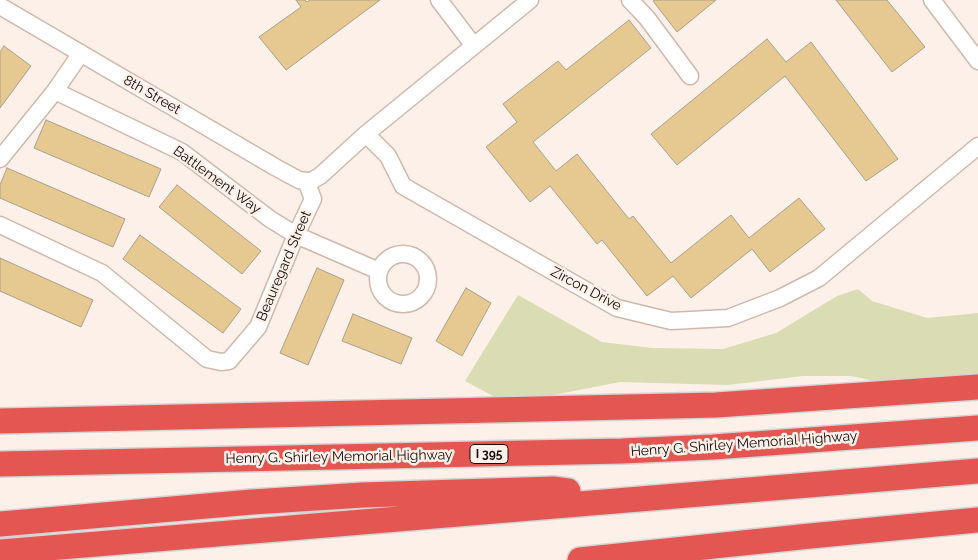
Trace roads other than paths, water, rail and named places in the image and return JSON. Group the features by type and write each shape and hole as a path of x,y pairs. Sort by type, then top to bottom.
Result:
{"highway":[{"path":"0,421 716,405 978,387"},
{"name":"Henry G. Shirley Memorial Highway","path":"0,464 622,451 713,447 978,428"},
{"path":"0,552 978,471"},
{"path":"0,524 252,502 363,496 553,489 635,499"},
{"path":"580,560 978,520"}],"street":[{"path":"439,0 474,46"},
{"path":"306,181 311,181 320,176 366,134 530,0"},
{"path":"630,0 647,18 690,76"},
{"path":"932,0 978,61"},
{"name":"8th Street","path":"0,6 275,167 299,180 306,181"},
{"path":"0,159 55,92 81,54"},
{"name":"Battlement Way","path":"55,92 118,120 182,152 270,219 296,235 378,271"},
{"name":"Zircon Drive","path":"366,134 388,156 403,186 617,308 671,321 728,318 780,298 819,278 978,146"},
{"name":"Beauregard Street","path":"0,226 102,273 207,359 222,362 229,361 258,327 313,199 306,181"}]}
